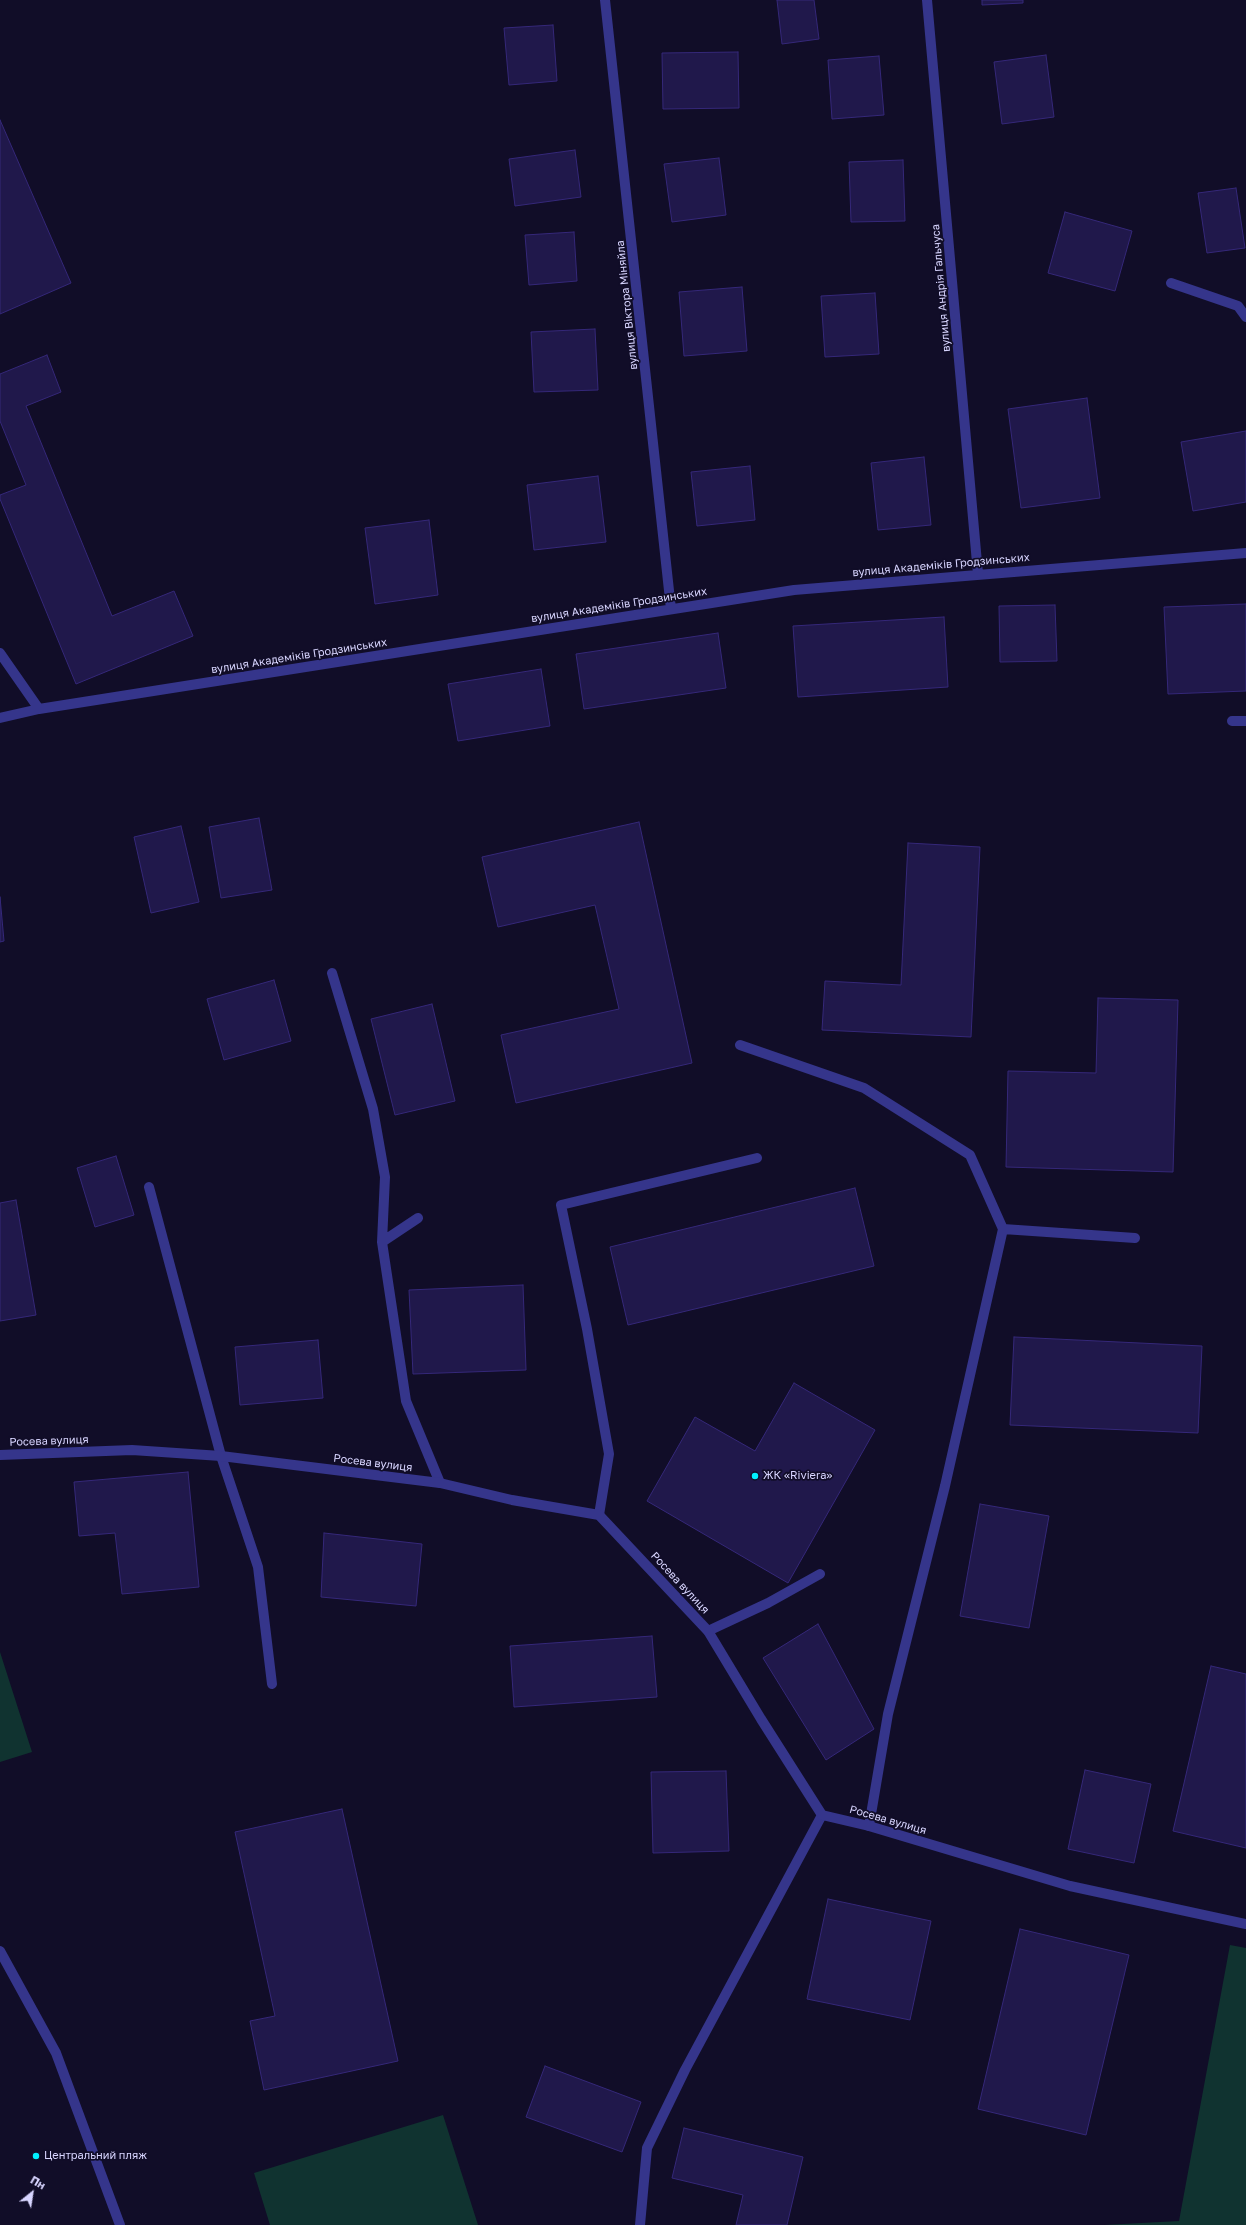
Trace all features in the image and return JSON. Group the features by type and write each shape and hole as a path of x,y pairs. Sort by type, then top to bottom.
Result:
{"street":[{"name":"вулиця Віктора Міняйла","path":"605,0 671,609"},
{"name":"вулиця Андрія Гальчуса","path":"927,0 978,574"},
{"path":"1171,284 1238,306 1246,317"},
{"name":"вулиця Академіків Гродзинських","path":"0,718 39,709 794,590 1246,553"},
{"path":"0,653 39,709"},
{"path":"1232,721 1246,721"},
{"path":"332,974 373,1109 385,1177 382,1242 406,1401 440,1483"},
{"path":"740,1045 864,1088 970,1156 1003,1229 945,1486 888,1714 869,1826"},
{"path":"599,1514 609,1454 587,1329 561,1205 757,1158"},
{"path":"148,1187 221,1456 258,1567 272,1684"},
{"path":"382,1242 418,1218"},
{"path":"1003,1229 1135,1238"},
{"name":"Росева вулиця","path":"0,1455 132,1450 221,1456 440,1483 512,1500 599,1514 708,1631 761,1719 822,1815 869,1826 1070,1886 1246,1924"},
{"path":"708,1631 768,1602 820,1574"},
{"path":"640,2225 647,2148 685,2070 822,1815"},
{"path":"0,1952 56,2053 120,2225"}],"green space":[{"path":"0,1652 32,1752 0,1762"},
{"path":"1230,1945 1246,1948 1246,2225 1104,2225 1179,2221"},
{"path":"443,2115 478,2225 270,2225 254,2173"}],"building":[{"path":"777,0 814,0 819,39 782,44"},
{"path":"982,0 1023,0 1023,3 982,5"},
{"path":"553,25 557,81 509,85 504,28"},
{"path":"738,52 739,108 663,109 662,53"},
{"path":"1046,55 1054,117 1002,124 994,62"},
{"path":"879,56 884,115 832,119 828,60"},
{"path":"0,120 71,283 0,314"},
{"path":"575,150 581,197 515,206 509,159"},
{"path":"719,158 726,215 672,222 664,164"},
{"path":"903,160 905,221 851,222 849,162"},
{"path":"1236,188 1245,248 1207,253 1198,193"},
{"path":"1065,212 1132,231 1115,291 1048,273"},
{"path":"574,232 577,281 529,285 525,235"},
{"path":"742,287 747,351 684,356 679,292"},
{"path":"875,293 879,354 825,357 821,296"},
{"path":"595,329 598,390 534,392 531,332"},
{"path":"47,355 61,392 26,406 112,616 174,591 193,636 76,684 0,499 0,495 26,485 0,421 0,374"},
{"path":"1087,398 1100,498 1021,508 1008,409"},
{"path":"1246,431 1246,502 1193,511 1181,442"},
{"path":"924,457 931,525 878,530 871,463"},
{"path":"750,466 755,520 697,526 691,472"},
{"path":"598,476 606,542 534,550 527,485"},
{"path":"429,520 438,595 375,604 365,528"},
{"path":"1246,604 1246,691 1168,694 1164,607"},
{"path":"1055,605 1057,661 1000,662 999,606"},
{"path":"944,617 948,687 798,697 793,626"},
{"path":"718,633 726,688 584,709 576,654"},
{"path":"541,669 550,726 458,741 448,684"},
{"path":"259,818 272,890 221,898 209,827"},
{"path":"639,822 692,1063 516,1103 501,1035 619,1009 595,905 498,927 482,857"},
{"path":"181,826 199,902 151,913 134,837"},
{"path":"908,843 980,847 971,1037 822,1030 825,981 901,985"},
{"path":"0,897 4,941 0,942"},
{"path":"274,980 291,1041 224,1060 207,999"},
{"path":"1098,998 1178,1000 1173,1172 1006,1167 1008,1071 1096,1073"},
{"path":"432,1004 455,1101 395,1115 371,1019"},
{"path":"116,1156 134,1215 95,1227 77,1168"},
{"path":"855,1188 874,1266 628,1325 610,1247"},
{"path":"16,1200 36,1315 0,1321 0,1203"},
{"path":"523,1285 526,1370 413,1374 409,1290"},
{"path":"1014,1337 1202,1346 1198,1433 1010,1425"},
{"path":"318,1340 323,1398 240,1405 235,1347"},
{"name":"ЖК «Riviera»","path":"794,1383 875,1430 788,1583 647,1501 695,1417 755,1451"},
{"path":"188,1472 199,1587 122,1594 115,1533 79,1536 74,1482"},
{"path":"980,1504 1049,1516 1029,1628 960,1616"},
{"path":"324,1533 422,1544 416,1606 321,1597"},
{"path":"818,1624 874,1729 826,1760 763,1658"},
{"path":"652,1636 657,1697 514,1707 510,1646"},
{"path":"1211,1666 1246,1674 1246,1848 1173,1831"},
{"path":"1085,1770 1151,1784 1134,1863 1068,1849"},
{"path":"726,1771 729,1851 653,1853 651,1772"},
{"path":"342,1809 398,2061 264,2090 250,2021 275,2016 235,1832"},
{"path":"828,1899 931,1921 910,2020 807,1999"},
{"path":"1020,1929 1129,1955 1086,2135 978,2109"},
{"path":"545,2066 641,2102 622,2152 526,2117"},
{"path":"684,2128 803,2157 787,2225 736,2225 743,2195 672,2178"}],"place":[{"name":"ЖК «Riviera»","path":"755,1476"},
{"name":"Центральний пляж","path":"36,2156"}]}
